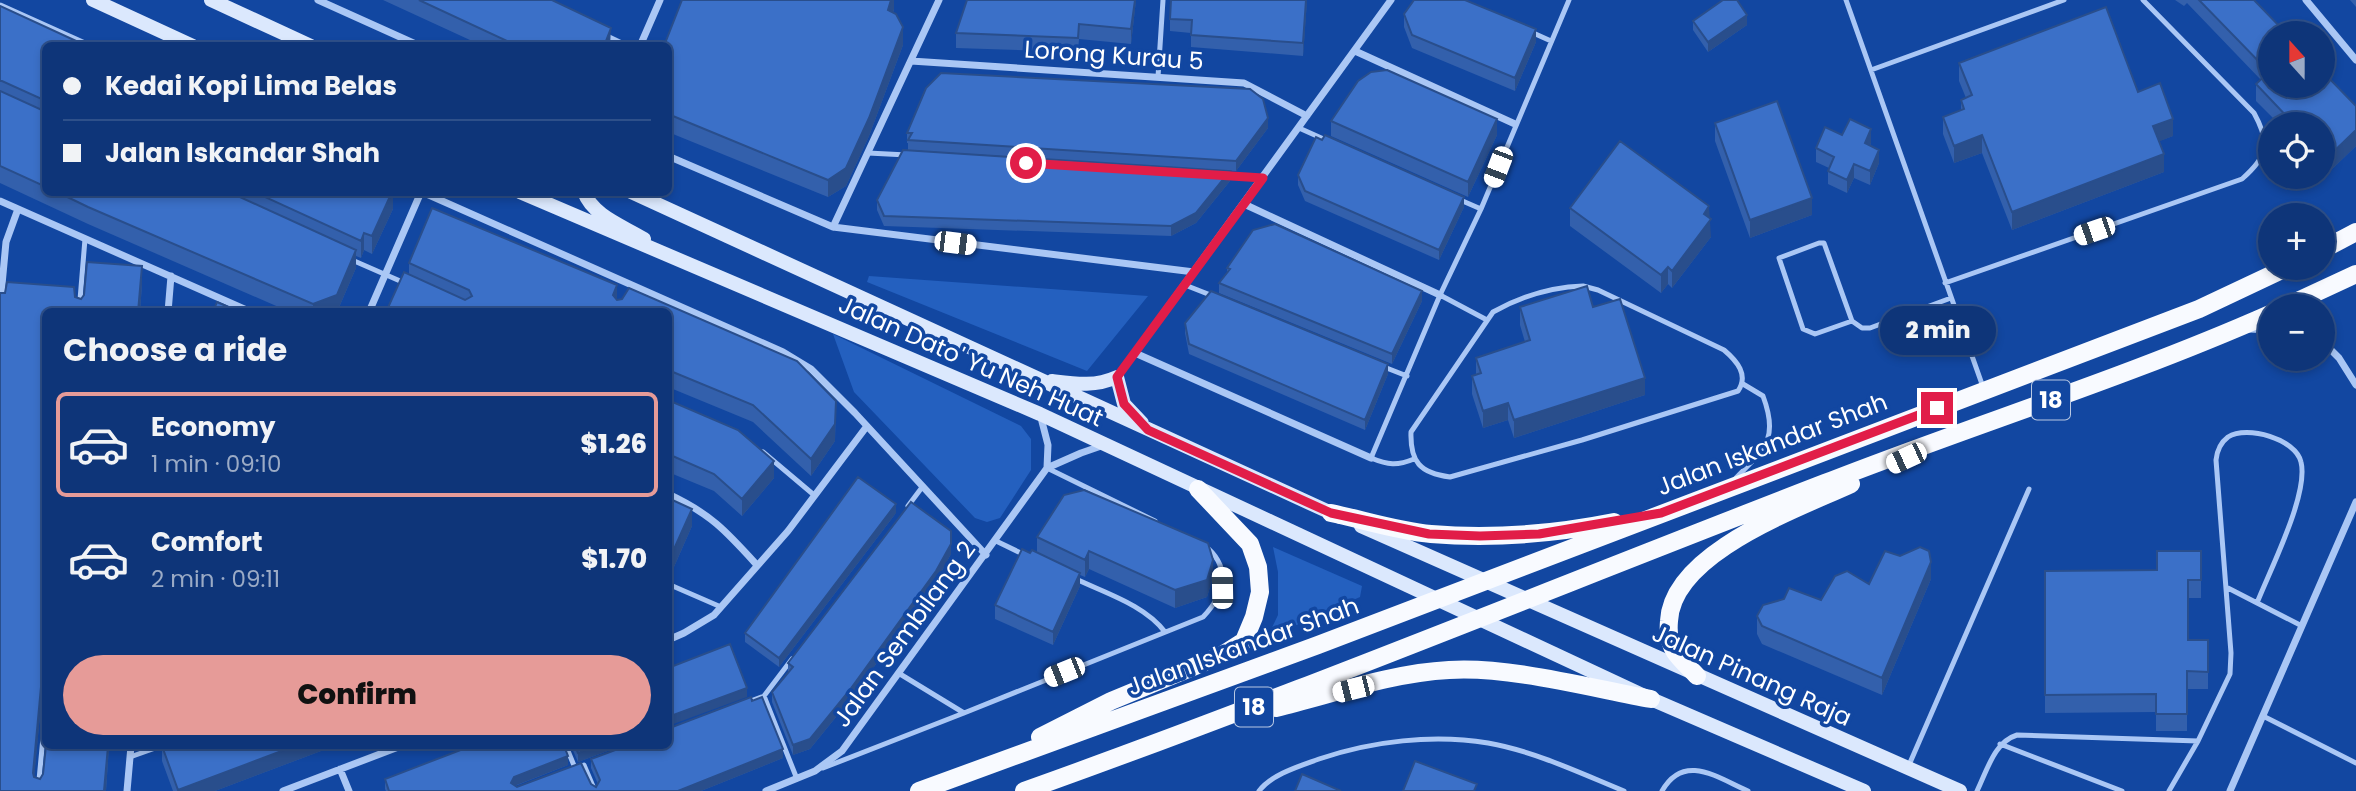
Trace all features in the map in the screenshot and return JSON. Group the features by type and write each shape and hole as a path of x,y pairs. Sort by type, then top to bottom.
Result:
{"main road":[{"path":"93,0 184,42"},
{"path":"211,0 302,42"},
{"name":"Jalan Dato' Yu Neh Huat","path":"529,196 1040,414 1481,618"},
{"path":"586,196 598,213 690,266"},
{"name":"Jalan Dato' Yu Neh Huat","path":"640,196 1484,581"},
{"path":"2335,243 2356,232"},
{"path":"2313,294 2356,274"},
{"name":"Jalan Iskandar Shah","path":"919,791 1438,599 2199,309 2261,280"},
{"name":"18","path":"1024,791 1202,727 1830,481 2258,319"},
{"path":"1037,379 1091,385 1102,384 1117,377 1124,404 1148,430"},
{"path":"1698,676 1674,651 1669,638 1669,622 1675,596 1700,564 1745,534 1952,437"},
{"path":"968,773 1111,701 1222,655 1244,640 1254,617 1260,592 1258,567 1250,544 1198,489"},
{"path":"1331,513 1429,534 1480,536 1539,534 1661,513"},
{"name":"Jalan Pinang Raja","path":"1484,581 1960,791"},
{"path":"1481,618 1651,699 1864,791"},
{"path":"1202,727 1403,676 1450,669 1493,671 1651,699"}],"street":[{"path":"318,0 411,42"},
{"path":"642,42 660,0"},
{"path":"833,227 939,0"},
{"path":"1117,377 1391,0"},
{"path":"2306,0 2356,60"},
{"path":"0,6 80,42"},
{"path":"1355,51 1515,124"},
{"name":"Lorong Kurau 5","path":"911,61 1244,83 1307,116"},
{"path":"672,158 833,227 1194,272"},
{"path":"371,308 419,196"},
{"path":"430,196 783,352 811,369 986,555"},
{"path":"0,201 242,308"},
{"path":"1244,204 1440,295"},
{"path":"0,306 6,242 18,209"},
{"path":"2335,240 2356,224"},
{"path":"168,308 171,276"},
{"path":"2235,329 2258,330"},
{"path":"1135,353 1371,458"},
{"path":"2335,354 2356,385"},
{"path":"1040,414 1048,445 1047,468 1104,445"},
{"path":"672,638 704,621 721,607 788,531 867,426"},
{"name":"Jalan Sembilang 2","path":"766,791 815,771 842,751 1047,468"},
{"path":"672,496 696,507 718,523 757,565"},
{"path":"2231,791 2356,502"},
{"path":"127,791 131,749"},
{"path":"283,791 393,749"},
{"path":"340,769 349,791"}],"lane":[{"path":"1158,77 1163,0"},
{"path":"1414,459 1400,465 1387,465 1371,458 1440,295 1481,209 1569,0"},
{"path":"1846,0 1984,390"},
{"path":"1871,70 2064,0"},
{"path":"1945,283 2242,179 2259,164 2266,148 2264,132 2254,113 2143,0"},
{"path":"1526,29 1551,41"},
{"path":"603,34 620,42"},
{"path":"1299,128 1335,144"},
{"path":"868,153 909,155"},
{"path":"1222,175 1263,178"},
{"path":"1457,198 1481,209"},
{"path":"79,308 85,239"},
{"path":"1852,321 1815,334 1804,329 1779,258 1824,243 1852,321 1862,328 1870,328 1951,298"},
{"path":"348,258 409,285"},
{"path":"626,294 630,285"},
{"path":"1185,285 1218,298"},
{"path":"1583,286 1598,290 1724,350 1736,361 1742,373 1743,384 1738,391 1582,440 1450,477 1436,475 1421,468 1414,459 1410,432 1487,320 1493,312 1510,303 1561,287 1583,286"},
{"path":"1440,295 1487,320"},
{"path":"1381,366 1407,376"},
{"path":"1726,488 1758,455 1767,442 1772,427 1763,396 1743,384"},
{"path":"2169,791 2198,741 2230,674 2231,653 2216,460 2218,449 2226,438 2235,434 2276,438 2292,445 2302,463 2302,489 2257,603"},
{"path":"761,451 814,495"},
{"path":"1047,468 1156,522"},
{"path":"908,507 923,486"},
{"path":"1908,768 2029,489"},
{"path":"815,771 1203,617 1215,604 1222,588 1222,566 1216,554 1192,539"},
{"path":"996,541 1032,559"},
{"path":"1069,576 1130,604 1157,621 1165,632"},
{"path":"672,586 721,607"},
{"path":"2226,587 2302,626"},
{"path":"740,705 764,696 798,651"},
{"path":"900,674 964,713"},
{"path":"764,696 797,779"},
{"path":"2263,716 2356,763"},
{"path":"1977,791 2000,744 2008,738 2030,734 2198,741"},
{"path":"1259,791 1264,785 1294,768 1339,752 1384,743 1435,740 1488,743 1525,753 1623,791"},
{"path":"2000,744 2122,791"},
{"path":"38,791 42,748"},
{"path":"130,757 153,749"},
{"path":"567,749 575,768"},
{"path":"563,773 597,760"},
{"path":"584,765 595,791"},
{"path":"1662,791 1676,774 1690,769 1704,772 1748,791"}],"shaded area":[{"path":"869,276 1148,296 1087,371 867,282"},
{"path":"833,334 1021,426 1031,439 1031,470 1000,518 987,522 975,518 854,392"},
{"path":"1273,547 1362,586 1360,597 1267,638 1278,615 1278,572"}],"building":[{"path":"419,0 552,0 611,28 606,42 509,42"},
{"path":"682,0 891,0 888,10 896,14 903,27 869,118 846,168 828,180 672,116 672,42 666,42"},
{"path":"967,0 1135,0 1131,29 1079,24 1078,38 956,33"},
{"path":"1171,0 1306,0 1303,43 1191,35 1192,20 1170,19"},
{"path":"1414,0 1465,0 1536,29 1515,78 1412,35 1404,14"},
{"path":"1723,0 1737,0 1747,15 1708,42 1693,21"},
{"path":"2199,0 2254,0 2274,21 2258,21 2258,61"},
{"path":"0,6 78,42 42,42 42,99 0,81"},
{"path":"2106,7 2138,92 2160,83 2173,119 2153,126 2164,154 2012,212 1982,135 1954,146 1943,117 1964,109 1961,100 1972,95 1959,63"},
{"path":"1387,70 1497,119 1468,182 1331,121 1358,81 1371,72"},
{"path":"941,73 1250,89 1263,99 1268,118 1236,161 908,140 912,133 907,133 926,88"},
{"path":"2335,84 2356,106 2356,130 2335,150 2335,112 2283,112 2269,98 2335,98"},
{"path":"0,91 42,110 42,185 0,166"},
{"path":"1777,101 1812,198 1750,220 1715,123"},
{"path":"1850,119 1871,129 1865,143 1879,150 1870,171 1854,164 1847,180 1828,171 1834,157 1816,148 1825,127 1842,135"},
{"path":"1325,135 1464,197 1439,250 1305,191 1298,175 1316,137 1322,140"},
{"path":"1620,141 1709,206 1704,214 1711,219 1672,271 1668,267 1661,275 1570,208"},
{"path":"903,150 1230,171 1196,213 1171,226 884,216 877,200"},
{"path":"65,196 238,196 356,250 337,295 313,304"},
{"path":"263,196 390,196 372,236 364,233 361,241"},
{"path":"432,208 617,285 613,295 617,300 622,299 629,288 797,361 836,401 835,424 811,459 753,405 672,372 672,308 388,308 404,272 465,300 472,296 469,290 409,263"},
{"path":"1275,224 1422,291 1392,354 1219,283 1253,230"},
{"path":"87,262 142,266 138,308 42,308 42,685 33,773 34,777 40,779 43,774 46,749 108,749 104,791 0,791 0,293 5,293 7,282 74,287 75,297 81,299 84,295"},
{"path":"1587,286 1593,307 1620,299 1645,378 1514,420 1508,403 1483,411 1472,376 1481,373 1476,358 1530,340 1520,307"},
{"path":"1211,291 1388,364 1365,420 1189,344 1185,323"},
{"path":"217,302 231,308 215,308"},
{"path":"672,402 738,430 774,461 742,499 714,474 672,456"},
{"path":"858,477 896,504 779,658 745,633"},
{"path":"1084,490 1208,543 1213,560 1207,580 1175,590 1089,551 1085,560 1037,537 1064,495"},
{"path":"672,500 692,509 672,554"},
{"path":"911,502 951,531 951,544 936,571 849,691 810,739 793,745 772,692 793,667 788,663"},
{"path":"1920,547 1929,551 1931,562 1882,678 1762,626 1757,616 1763,605 1784,599 1789,588 1821,600 1835,576 1847,571 1869,584 1885,551 1900,556"},
{"path":"1022,549 1030,553 1032,550 1080,573 1053,632 995,605"},
{"path":"2157,551 2201,551 2201,580 2188,580 2188,640 2208,640 2208,672 2187,671 2187,714 2156,714 2156,694 2045,695 2045,571 2157,570"},
{"path":"730,644 747,688 672,716 672,666"},
{"path":"751,697 752,701 762,697 783,749 678,791 389,791 385,779 463,749 565,749 568,756 514,777 511,783 517,787 581,763 591,784 596,787 600,780 591,759 618,749 672,749 672,727"},
{"path":"163,749 287,749 178,790"},
{"path":"1415,761 1477,784 1474,791 1403,791"},
{"path":"1302,774 1341,791 1295,791"}],"route":[{"path":"1026,163 1263,178 1117,377 1120,394 1124,404 1148,430 1331,513 1429,534 1539,534 1595,526 1661,513 1937,408"}]}
